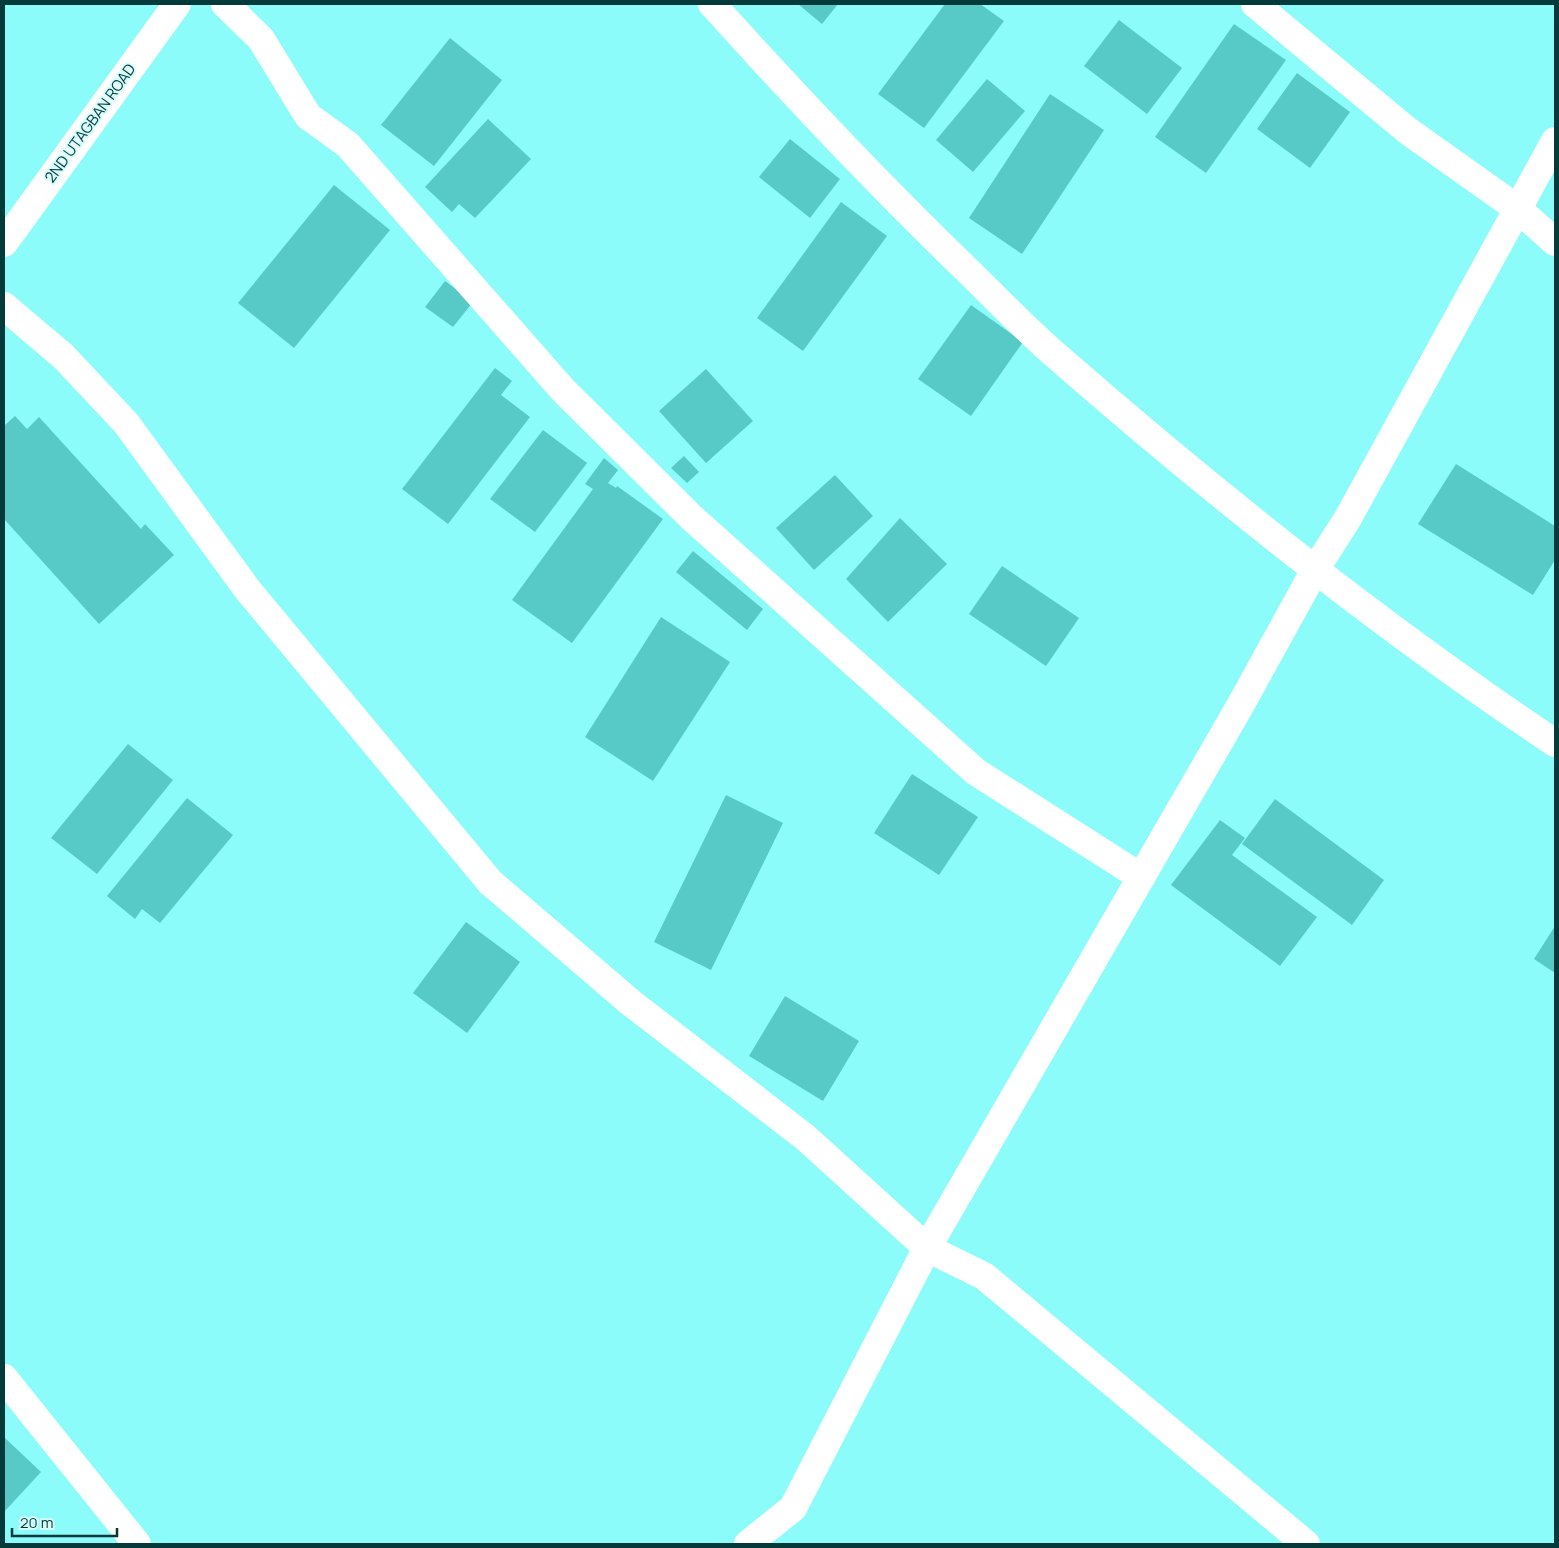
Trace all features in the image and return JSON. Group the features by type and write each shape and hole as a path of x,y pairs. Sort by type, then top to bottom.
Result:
{"street":[{"name":"2ND UTAGBAN ROAD","path":"4,243 177,4"},
{"path":"225,4 261,39 308,116 348,145 563,390 691,517 976,772 1141,877"},
{"path":"712,4 896,201 1058,357 1315,570 1485,696 1555,743"},
{"path":"1255,4 1408,130 1518,208 1555,242"},
{"path":"748,1544 793,1508 927,1248 1315,570 1348,518 1555,141"},
{"path":"4,306 64,357 126,423 247,589 490,882 630,1002 806,1138 927,1248 984,1276 1300,1543"},
{"path":"4,1378 137,1544"}],"building":[{"path":"798,4 838,4 822,24"},
{"path":"945,4 980,4 1004,21 924,128 878,94"},
{"path":"1119,20 1182,68 1147,114 1084,66"},
{"path":"1234,24 1286,60 1206,173 1155,137"},
{"path":"450,38 502,80 434,166 381,125"},
{"path":"1297,73 1350,112 1310,168 1257,129"},
{"path":"987,79 1025,111 973,172 936,140"},
{"path":"1050,94 1104,130 1022,254 969,218"},
{"path":"488,119 531,159 475,218 459,204 452,212 425,187"},
{"path":"790,139 840,179 810,218 759,177"},
{"path":"334,185 390,230 294,348 238,303"},
{"path":"841,202 887,236 803,351 757,318"},
{"path":"445,281 473,302 453,327 425,307"},
{"path":"971,305 1023,342 971,416 918,379"},
{"path":"495,368 512,381 501,395 530,417 448,524 402,489"},
{"path":"706,369 753,421 706,463 659,411"},
{"path":"15,416 27,429 39,417 141,529 145,524 174,555 99,624 4,519 4,426"},
{"path":"543,430 587,463 535,532 490,499"},
{"path":"684,456 699,472 687,483 671,468"},
{"path":"604,458 618,470 608,483 616,488 617,486 663,519 572,643 512,600 593,489 585,484"},
{"path":"1456,464 1555,526 1555,560 1533,595 1418,524"},
{"path":"835,475 873,516 814,570 776,528"},
{"path":"900,518 947,564 888,622 846,579"},
{"path":"693,551 763,609 747,630 676,572"},
{"path":"1002,566 1079,618 1046,666 969,614"},
{"path":"661,617 730,662 653,781 585,737"},
{"path":"128,744 173,780 97,874 51,838"},
{"path":"912,774 978,817 939,875 874,833"},
{"path":"726,795 783,823 711,970 654,942"},
{"path":"187,798 233,835 160,923 142,909 135,919 107,896"},
{"path":"1275,799 1384,880 1352,925 1242,844"},
{"path":"1220,820 1245,838 1232,855 1317,917 1280,966 1171,885"},
{"path":"466,922 520,962 467,1033 413,993"},
{"path":"1555,926 1555,973 1534,959"},
{"path":"785,996 859,1041 823,1101 749,1056"},
{"path":"4,1437 41,1472 4,1512"}]}
